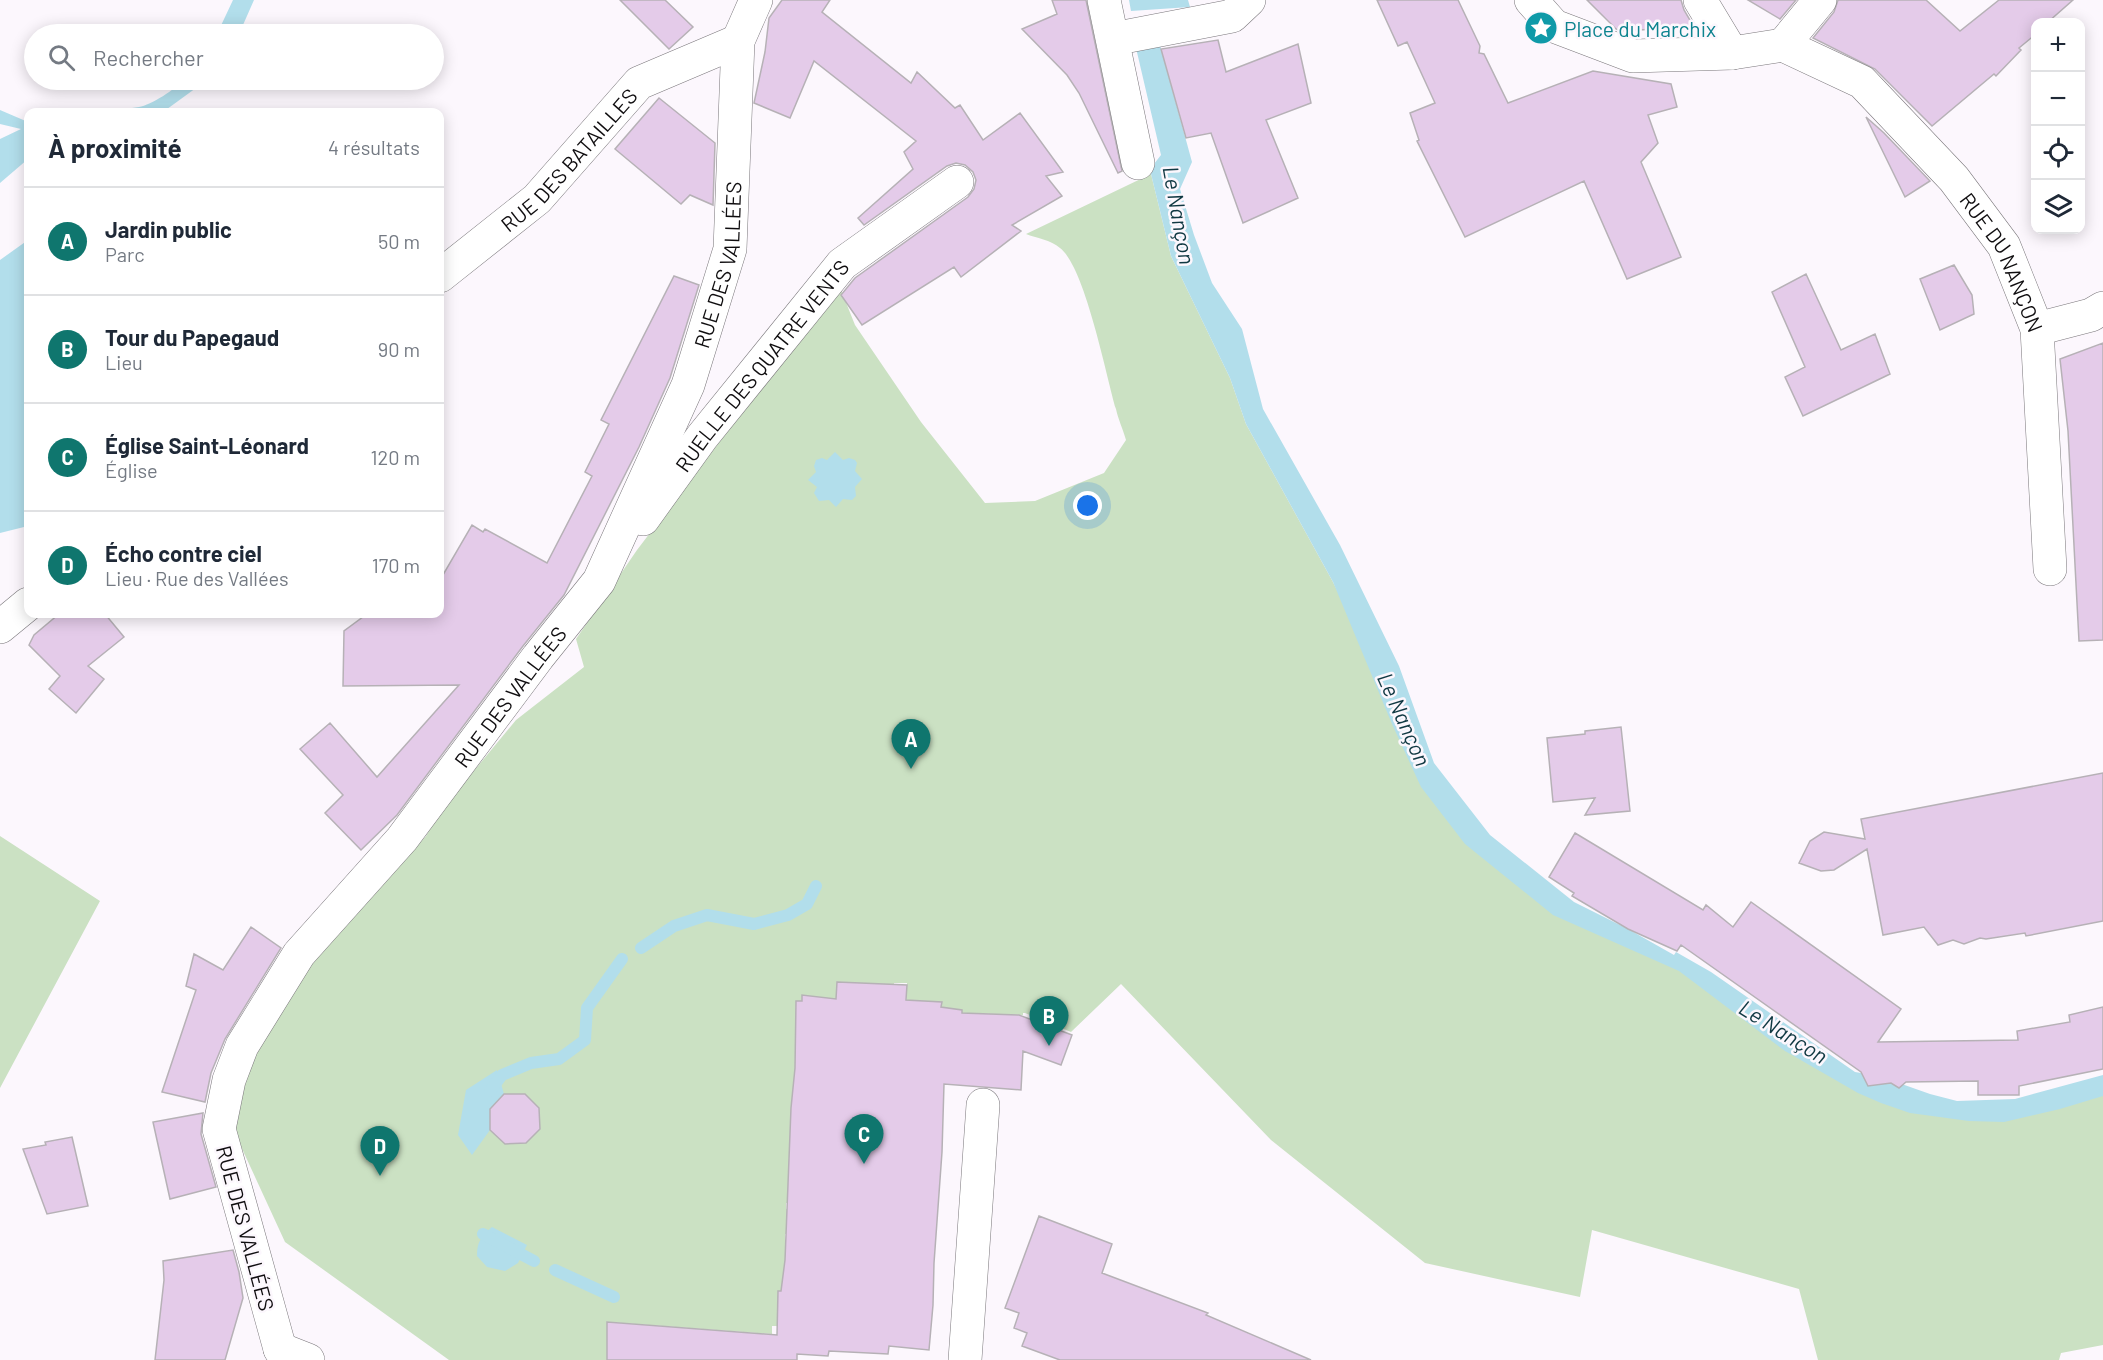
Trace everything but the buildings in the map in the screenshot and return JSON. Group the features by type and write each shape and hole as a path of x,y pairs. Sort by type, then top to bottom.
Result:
{"street":[{"name":"RUE DES VALLÉES","path":"288,1356 219,1129 229,1080 242,1046 299,954 402,838 598,581 688,385 730,249 738,41 756,0"},
{"path":"1104,0 1121,37 1138,162"},
{"path":"1121,37 1233,16 1249,0"},
{"path":"1531,0 1554,26 1633,56 1732,53 1783,45 1820,0"},
{"path":"1700,0 1732,53"},
{"name":"RUE DES BATAILLES","path":"444,273 537,199 639,83 738,41"},
{"name":"RUE DU NANÇON","path":"1783,45 1862,82 1954,179 2004,246 2037,328 2050,569"},
{"name":"RUELLE DES QUATRE VENTS","path":"598,581 702,437 842,264 957,182"},
{"path":"2037,328 2091,315 2103,308"},
{"path":"0,627 24,607"},
{"path":"965,1360 983,1105"}],"green space":[{"path":"1151,174 1171,256 1230,378 1246,424 1333,582 1425,769 1485,848 1888,1097 1928,1107 2045,1105 2103,1084 2103,1345 2061,1353 2059,1360 1818,1360 1799,1289 1592,1230 1580,1297 1425,1263 1271,1140 1121,984 1071,1032 1025,1013 1023,1015 962,1013 962,1010 947,1012 947,1008 941,1007 942,1003 906,1006 907,983 894,983 892,1005 836,1003 802,995 801,1047 788,1178 791,1203 786,1203 786,1209 791,1210 789,1234 785,1234 785,1240 789,1241 785,1291 778,1291 778,1297 784,1298 781,1326 772,1326 772,1334 608,1322 607,1360 449,1360 285,1242 232,1127 244,1074 295,976 355,915 426,836 439,813 516,720 584,667 576,639 637,550 839,285 855,325 921,422 985,503 1035,501 1104,473 1126,440 1094,323 1078,276 1060,248 1048,241 1026,234"},
{"path":"0,836 100,901 0,1088"}],"water":[{"path":"233,0 254,0 243,24 222,24"},
{"path":"1129,0 1188,0 1190,7 1131,11"},
{"name":"Le Nançon","path":"1160,45 1192,162 1180,189 1212,283 1242,329 1263,409 1340,545 1399,666 1434,763 1490,835 1574,902 1674,955 1676,952 1711,972 1855,1072 1879,1076 1957,1101 2015,1099 2103,1075 2103,1096 2004,1122 1969,1121 1910,1113 1881,1103 1858,1093 1785,1051 1679,971 1553,915 1465,844 1421,787 1333,582 1246,424 1230,378 1171,256 1150,169 1161,155 1136,48"},
{"path":"172,90 193,90 168,108 130,108 144,106"},
{"path":"0,110 24,120 24,162 0,183 0,139 21,129 0,124"},
{"path":"24,243 24,527 0,533 0,260"},
{"path":"835,452 843,460 849,458 855,460 857,463 855,471 862,479 855,487 856,496 852,500 843,499 836,507 829,500 819,501 814,493 817,487 808,480 816,472 814,466 816,460 822,458 827,460"},
{"path":"497,1070 504,1094 490,1130 472,1155 458,1135 466,1090"},
{"path":"492,1227 527,1245 518,1263 505,1271 487,1267 477,1256 480,1240"}],"waterway":[{"path":"641,948 674,926 707,915 754,924 788,915 807,904 816,886"},
{"path":"490,1091 502,1075 531,1063 559,1059 585,1040 587,1008 622,959"},
{"path":"483,1234 534,1261"},
{"path":"555,1270 614,1297"}],"place":[{"name":"Place du Marchix","path":"1541,28"},
{"name":"Jardin public","path":"911,769"},
{"name":"Tour du Papegaud","path":"1049,1046"},
{"name":"Église Saint-Léonard","path":"864,1164"},
{"name":"Écho contre ciel","path":"380,1176"}]}
